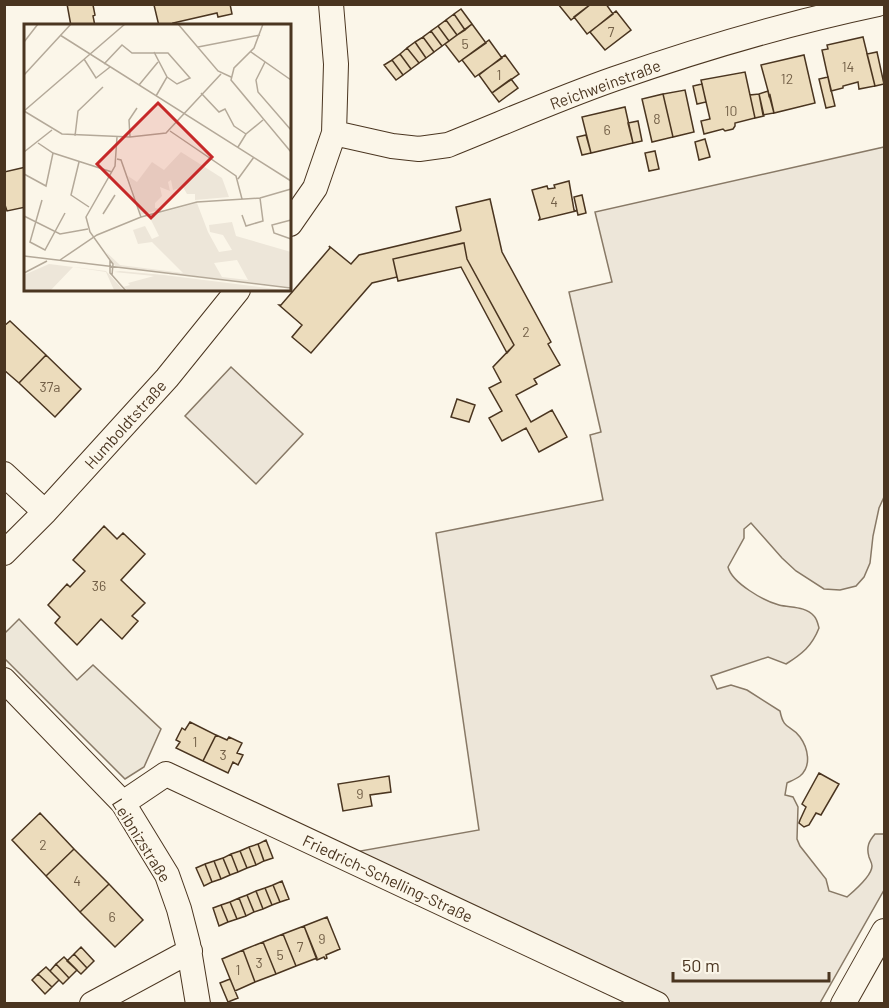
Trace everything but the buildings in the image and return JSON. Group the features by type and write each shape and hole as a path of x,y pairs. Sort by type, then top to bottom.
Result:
{"street":[{"path":"291,223 315,188 334,133 336,64 331,4"},
{"name":"Reichweinstraße","path":"334,133 401,147 419,149 448,146 612,80 771,30 878,4"},
{"name":"Humboldtstraße","path":"4,553 45,512 167,378 237,291"},
{"path":"4,474 45,512"},
{"name":"Leibnizstraße","path":"4,680 123,803 167,875 190,951 198,1004"},
{"name":"Friedrich-Schelling-Straße","path":"123,803 166,774 657,1004"},
{"path":"843,1004 885,931"},
{"path":"92,1004 190,951"}],"shaded area":[{"path":"884,147 884,497 879,508 873,536 870,563 864,577 856,586 840,590 824,589 796,571 751,523 744,529 744,538 728,567 731,573 742,585 765,600 810,613 816,619 819,628 806,649 786,664 768,657 711,676 717,689 731,685 747,690 780,711 785,725 803,741 808,757 806,767 800,776 787,783 785,795 793,797 798,807 797,839 800,846 826,879 829,891 847,897 862,883 872,866 868,850 870,842 875,834 884,834 884,890 820,1003 663,1003 349,853 479,830 436,533 603,500 590,435 601,432 569,292 612,282 595,212"},
{"path":"231,367 303,434 256,484 185,416"},
{"path":"19,619 77,680 93,665 161,729 144,767 125,779 5,659 5,633"}]}
